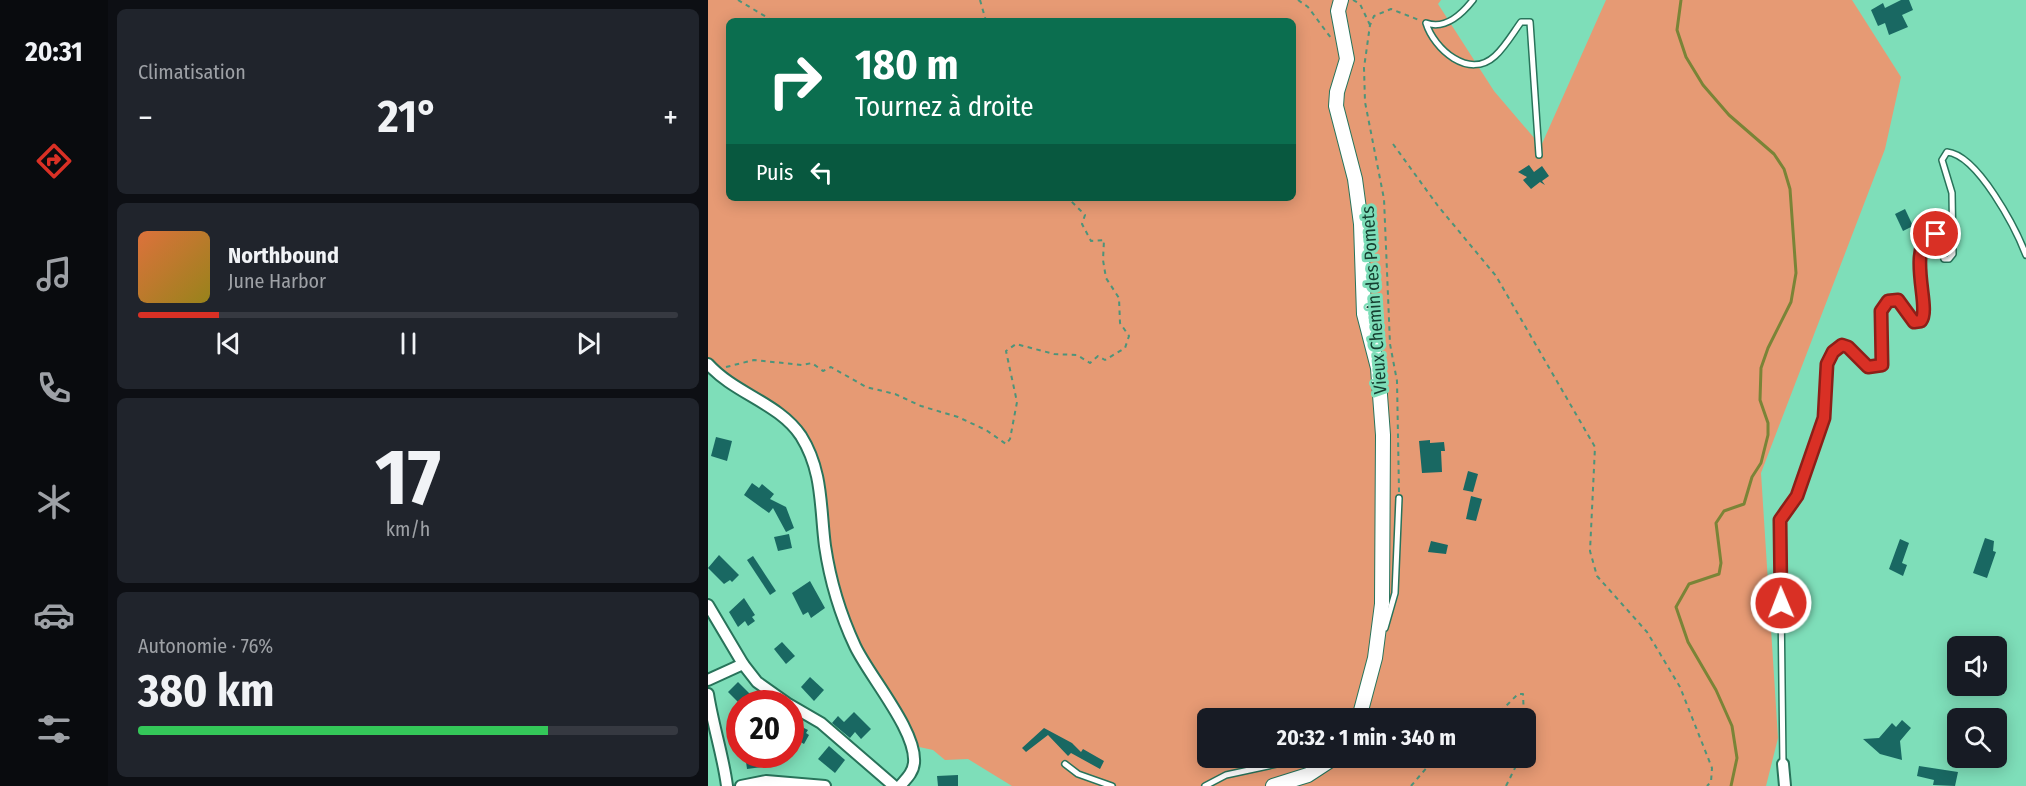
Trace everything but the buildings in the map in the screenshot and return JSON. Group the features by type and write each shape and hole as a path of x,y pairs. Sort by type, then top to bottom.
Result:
{"street":[{"path":"1341,0 1338,12 1347,59 1337,92 1336,106 1355,179 1361,224 1364,314 1378,368 1382,409 1382,604 1375,658 1362,708"},
{"path":"711,368 725,381 790,421 814,462 820,486 825,548 839,603 855,647 895,711 914,750 914,765 900,786"},
{"path":"708,605 743,664 768,690"},
{"path":"708,680 743,664"},
{"path":"708,694 712,731 723,752 727,786"},
{"path":"804,713 821,723 894,786"},
{"path":"1783,764 1785,786"},
{"path":"1273,786 1308,775 1319,768"},
{"path":"741,786 766,781 825,786"}],"lane":[{"path":"1473,0 1461,15 1443,24 1426,23 1431,38 1451,56 1468,65 1480,64 1494,58 1521,22 1530,22 1539,154"},
{"path":"1783,764 1780,520 1797,496 1824,418 1826,371 1830,357 1842,345 1848,347 1868,367 1882,365 1881,311 1888,301 1894,299 1901,302 1914,322 1924,318 1919,284 1922,243 1932,232 1938,236 1944,259 1949,259 1953,254 1952,193 1942,160 1947,152 1954,154 1967,165 2001,204 2026,255"},
{"path":"1375,658 1395,594 1399,498"},
{"path":"1065,764 1078,774 1112,786"},
{"path":"1205,786 1226,775 1259,768"}],"path":[{"path":"738,0 768,18"},
{"path":"980,0 985,18"},
{"path":"1298,0 1308,7 1331,38 1332,31"},
{"path":"1353,0 1360,4 1370,25"},
{"path":"1370,25 1374,16 1391,9 1426,23"},
{"name":"Vieux Chemin des Pomets","path":"1370,25 1364,68 1365,102 1384,199 1389,332 1397,381 1399,498"},
{"path":"1393,144 1438,206 1496,276 1595,447 1590,551 1597,576 1647,632 1680,687 1712,768 1712,782 1707,786"},
{"path":"711,368 753,360 802,365 812,363 823,371 831,367 866,387 895,394 921,406 958,417 986,430 1006,444 1010,439 1017,402 1006,351 1016,344 1054,354 1077,355 1090,363 1098,356 1105,360 1125,348 1129,336 1120,323 1119,298 1106,278 1103,260 1104,240 1091,241 1082,224 1085,215 1071,201"},
{"path":"1504,708 1518,694 1523,694 1524,708"},
{"path":"1411,786 1426,768"},
{"path":"1506,786 1515,768"}],"shaded area":[{"path":"708,0 1441,0 1438,4 1494,91 1541,146 1606,0 1852,0 1901,77 1885,149 1761,473 1778,738 1766,786 1012,786 968,759 945,760 933,750 910,745 846,637 814,466 796,436 774,416 708,369"}],"waterway":[{"path":"1681,0 1677,30 1686,57 1703,85 1729,115 1774,154 1784,169 1790,189 1796,273 1791,302 1768,348 1761,368 1760,400 1768,423 1768,435 1761,463 1752,477 1744,504 1724,511 1716,523 1721,563 1719,574 1689,584 1676,607 1688,642 1716,690 1732,726 1737,758 1731,786"}],"route":[{"path":"1781,603 1780,520 1797,496 1809,455 1824,418 1827,364 1833,352 1842,345 1853,351 1868,367 1877,368 1882,365 1881,311 1883,305 1888,301 1894,299 1901,302 1906,314 1914,322 1924,318 1919,284 1921,250 1925,237 1932,232 1936,234"}]}
